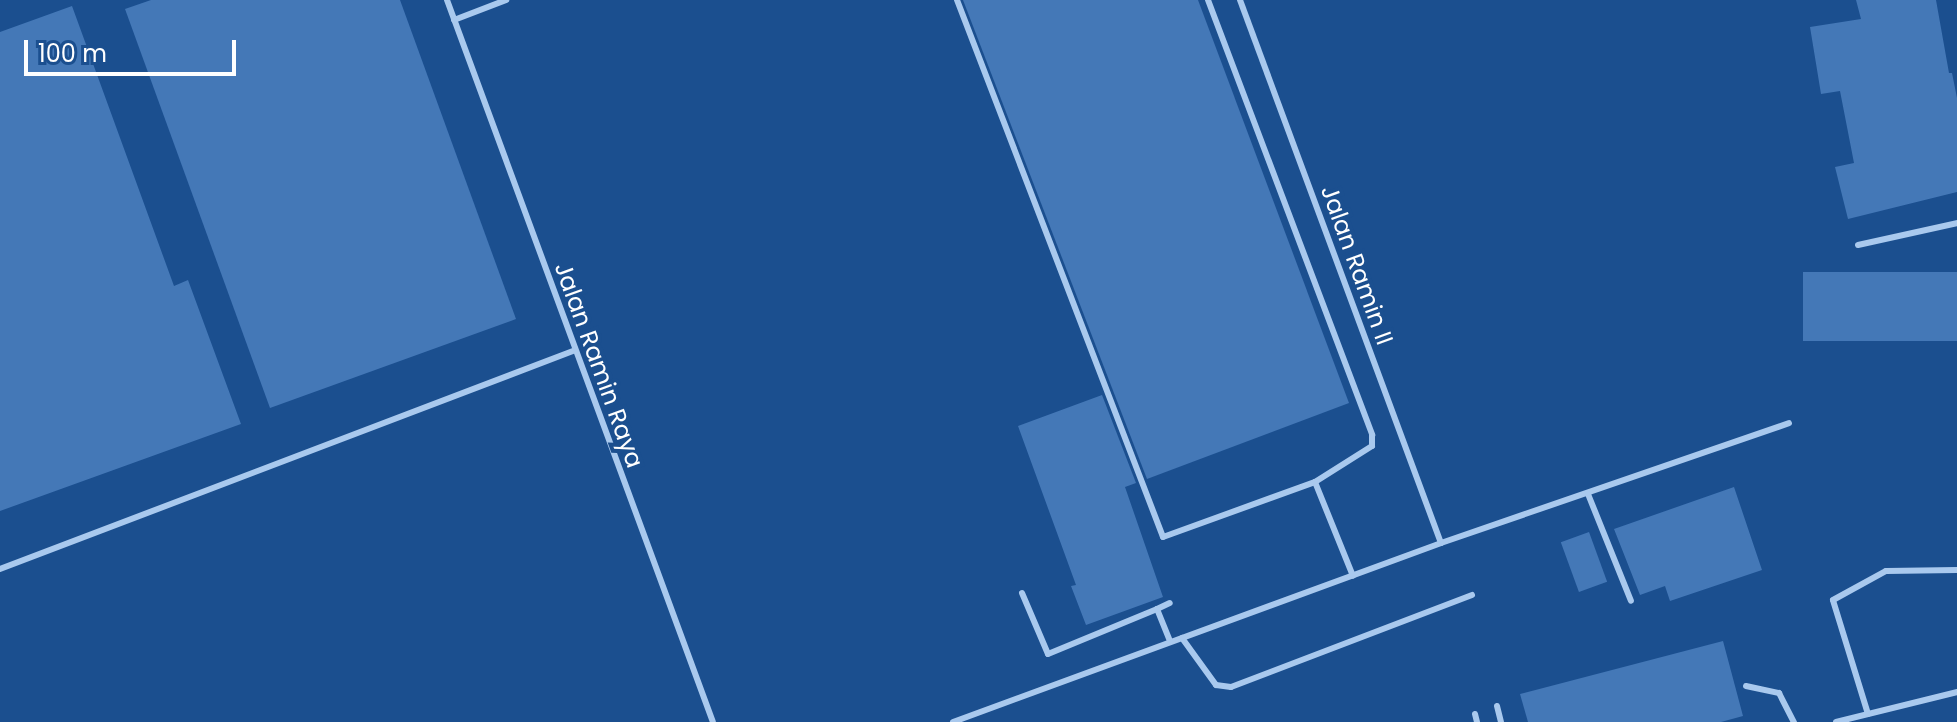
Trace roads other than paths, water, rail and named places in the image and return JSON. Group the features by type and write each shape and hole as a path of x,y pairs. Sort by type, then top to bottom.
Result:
{"lane":[{"name":"Jalan Ramin Raya","path":"447,0 573,351 713,722"},
{"path":"454,20 506,0"},
{"path":"957,0 1163,537 1315,482 1369,448 1373,440 1208,0"},
{"name":"Jalan Ramin II","path":"1240,0 1441,543"},
{"path":"1858,245 1957,223"},
{"path":"0,569 573,351"},
{"path":"953,722 1441,543 1789,423"},
{"path":"1315,482 1353,576"},
{"path":"1588,494 1631,601"},
{"path":"1868,714 1833,600 1886,571 1957,570"},
{"path":"1022,593 1050,654 1170,603"},
{"path":"1182,638 1216,685 1231,687 1472,595"},
{"path":"1157,609 1170,642"},
{"path":"1746,686 1782,695 1794,722"},
{"path":"1836,722 1957,692"},
{"path":"1497,706 1501,722"}]}
